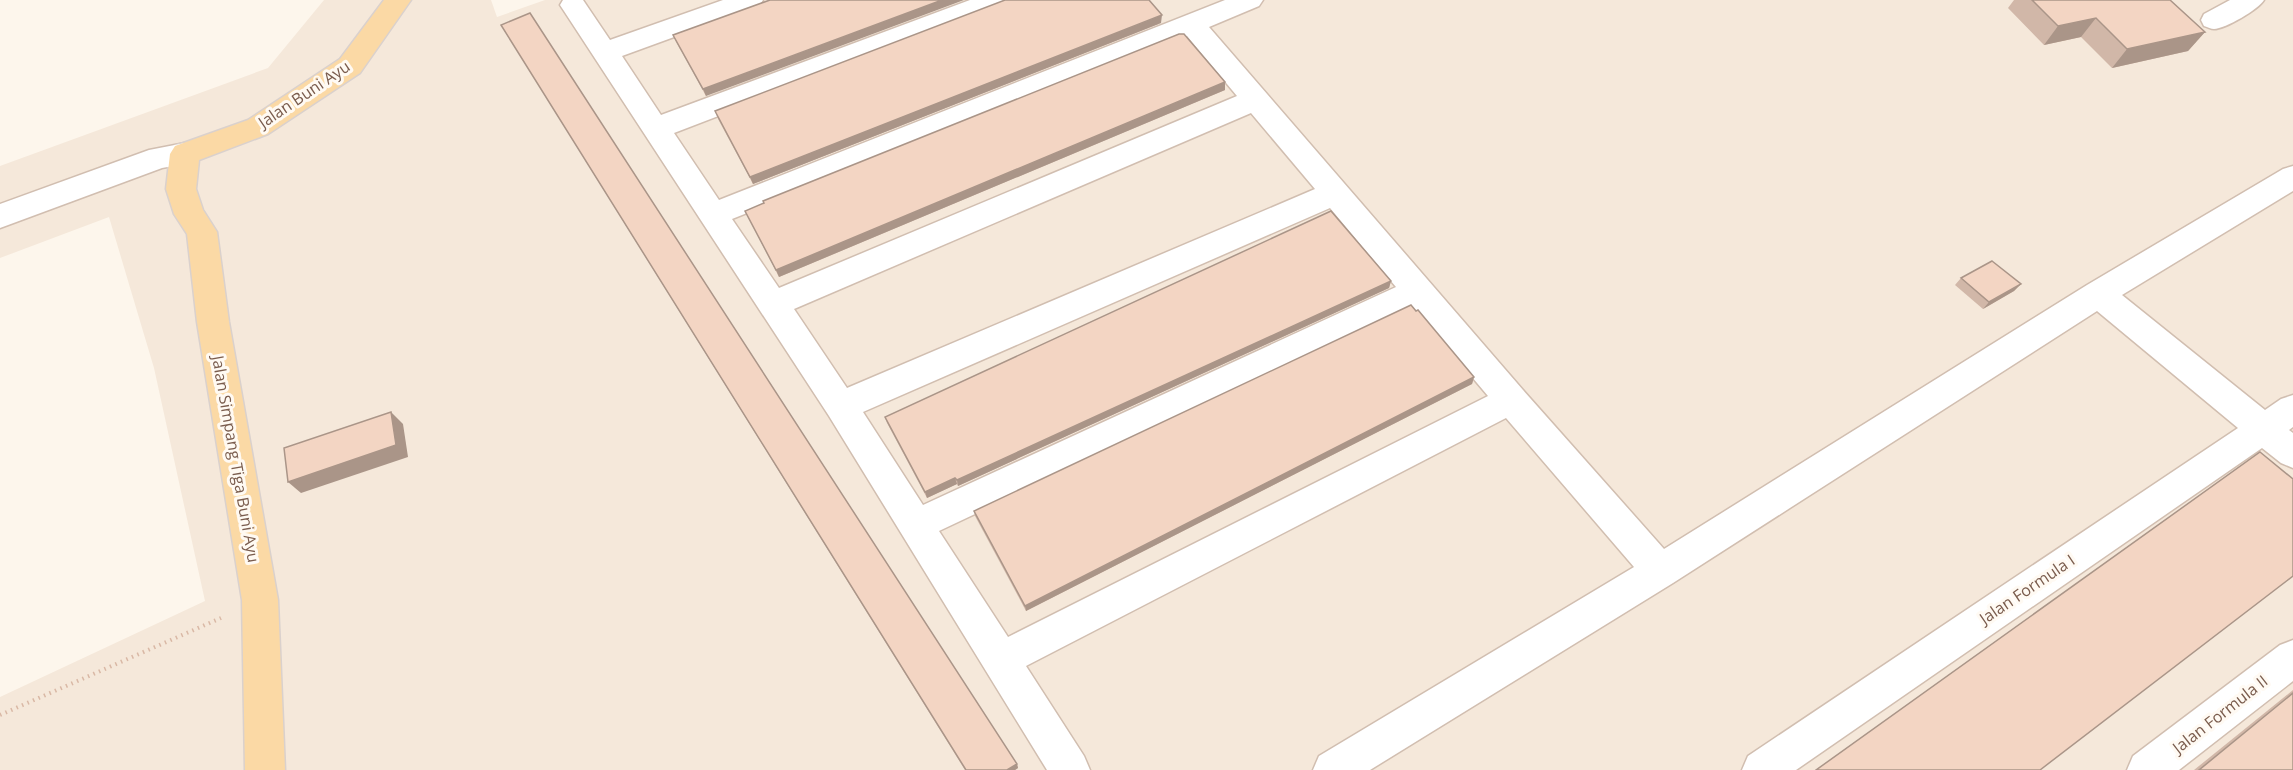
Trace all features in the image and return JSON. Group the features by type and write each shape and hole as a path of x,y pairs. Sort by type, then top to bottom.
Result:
{"main road":[{"name":"Jalan Buni Ayu","path":"185,154 258,127 350,66 398,0"},
{"name":"Jalan Simpang Tiga Buni Ayu","path":"185,154 181,189 189,214 202,232 213,322 260,600 266,770"}],"street":[{"path":"605,52 750,0"},
{"path":"656,128 996,0"},
{"path":"714,214 1250,0"},
{"path":"2214,20 2251,0"},
{"path":"573,5 841,406 1070,770"},
{"path":"1191,23 1510,400 1660,572"},
{"path":"773,304 1256,99"},
{"path":"0,216 159,158 185,154"},
{"path":"1333,770 1660,572 2098,294 2293,177"},
{"path":"841,406 1335,193"},
{"path":"915,525 1418,291"},
{"path":"2098,294 2293,453"},
{"path":"1001,660 1510,400"},
{"name":"Jalan Formula I","path":"1762,770 2293,409"},
{"name":"Jalan Formula II","path":"2147,770 2293,658"}],"path":[{"path":"0,715 260,600"}],"shaded area":[{"path":"324,0 491,0 497,17 545,0 2293,0 2293,770 0,770 0,697 205,601 154,368 109,217 0,258 0,166 268,68"}],"building":[{"path":"770,0 942,0 703,89 673,35"},
{"path":"1005,0 1149,0 1162,15 750,177 715,111"},
{"path":"2032,0 2170,0 2205,32 2127,49 2096,18 2058,26"},
{"path":"530,13 1017,764 1007,770 966,770 501,25"},
{"path":"1179,34 1184,34 1225,82 776,270 745,211 764,203 763,201"},
{"path":"1331,211 1391,281 957,480 955,478 925,492 885,417"},
{"path":"1992,261 2021,284 1989,302 1961,278"},
{"path":"1411,305 1416,311 1418,310 1474,377 1025,606 974,511"},
{"path":"391,412 396,445 288,482 284,448"},
{"path":"2260,452 2293,479 2293,576 2040,770 1816,770"},
{"path":"2293,693 2293,770 2199,770"}]}
